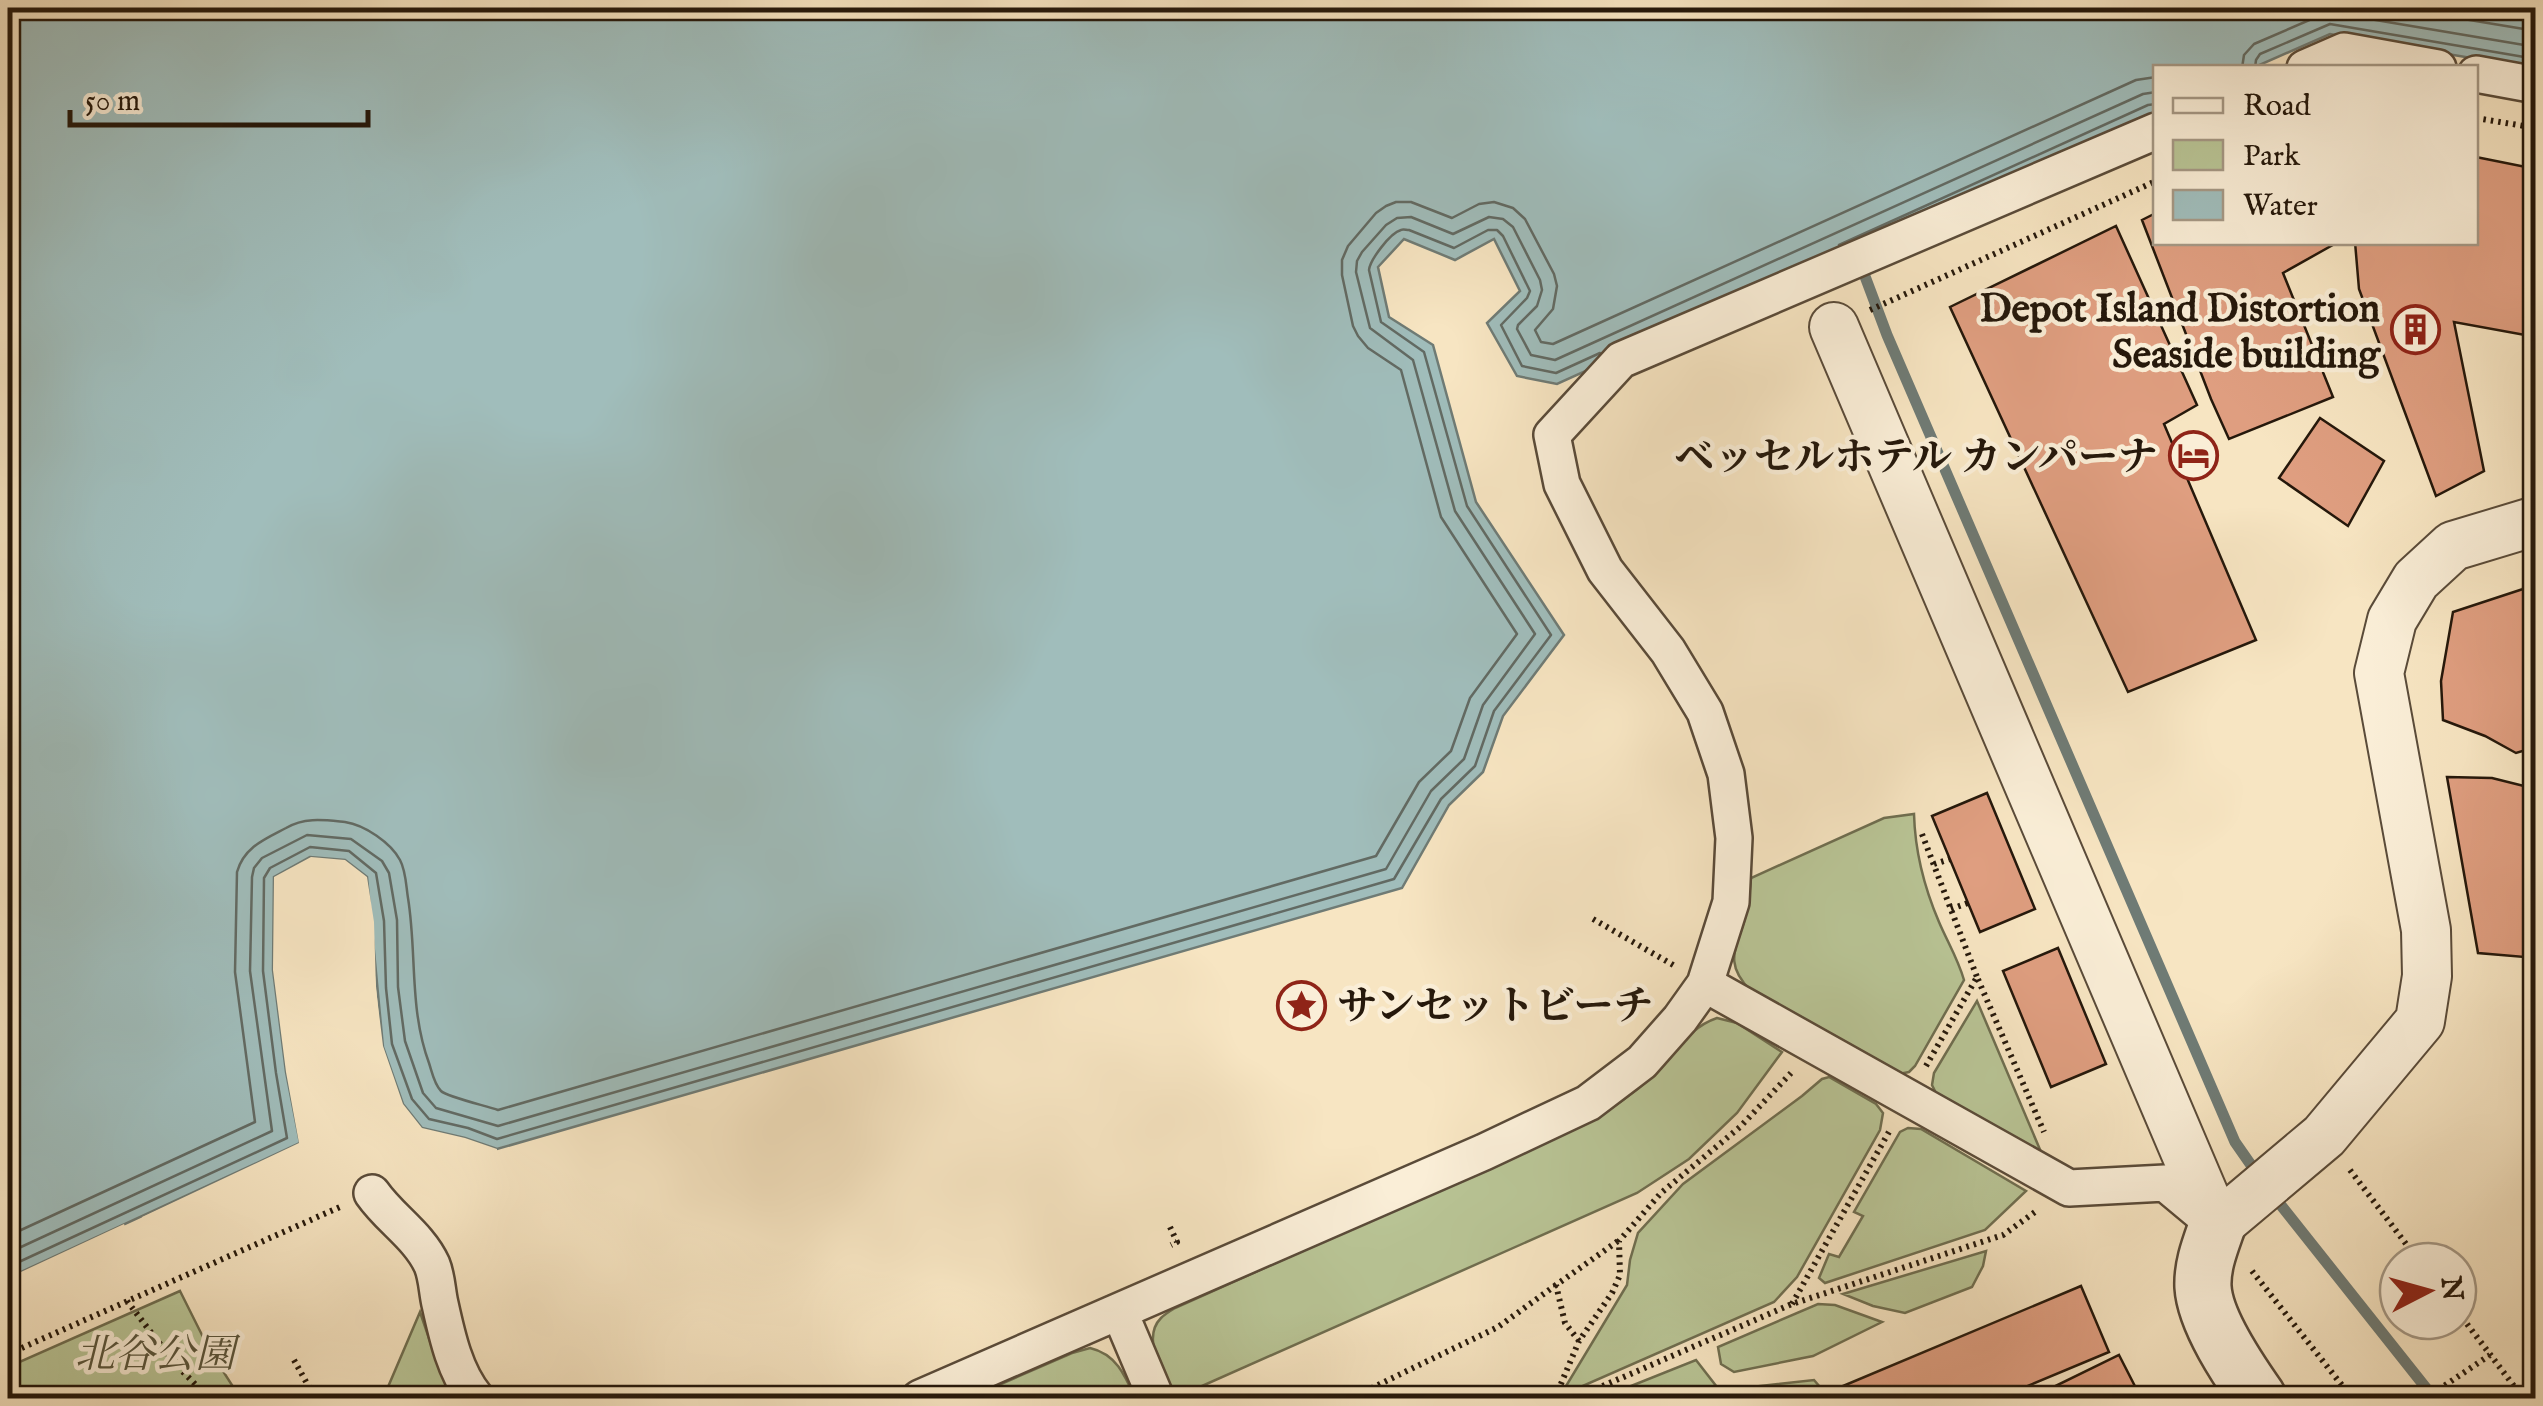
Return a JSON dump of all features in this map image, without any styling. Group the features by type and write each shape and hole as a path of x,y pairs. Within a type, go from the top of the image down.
{"street":[{"path":"2312,65 2344,51 2421,65"},
{"path":"2478,74 2536,85"},
{"path":"920,1398 1484,1152 1588,1103 1642,1062 1705,984 1731,902 1734,838 1726,774 1705,712 1668,651 1605,570 1562,484 1552,435 1620,360 2153,132"},
{"path":"1834,327 2217,1226"},
{"path":"2258,1398 2218,1335 2203,1289 2207,1255 2217,1226 2324,1136 2420,1020 2427,976 2426,930 2379,673 2392,620 2416,580 2453,546 2536,521"},
{"path":"1705,984 2069,1188 2165,1183 2217,1226"},
{"path":"372,1193 418,1242 433,1267 452,1350 476,1398"},
{"path":"1120,1312 1156,1398"}],"path":[{"path":"2478,118 2536,128"},
{"path":"1834,327 2153,182"},
{"path":"1922,834 1977,977"},
{"path":"1934,864 1950,859"},
{"path":"1951,909 1968,903"},
{"path":"1594,919 1705,984"},
{"path":"1351,1398 1498,1327 1618,1240 1660,1193 1740,1126 1816,1047"},
{"path":"2324,1136 2404,1241"},
{"path":"1575,1398 1792,1304 2002,1235 2069,1188"},
{"path":"8,1354 372,1193"},
{"path":"2217,1226 2352,1398"},
{"path":"1554,1398 1579,1340 1620,1275 1618,1240"},
{"path":"1556,1285 1564,1323 1579,1340"},
{"path":"127,1302 176,1365 210,1398"},
{"path":"2478,1339 2523,1398"},
{"path":"2426,1398 2490,1355"},
{"path":"294,1360 315,1398"}],"green space":[{"path":"1914,814 1925,882 1964,980 1915,1066 1899,1074 1751,991 1734,961 1751,878 1884,818"},
{"path":"1977,1001 2044,1159 1938,1097 1932,1085 1934,1073"},
{"path":"1717,1018 1737,1023 1782,1052 1737,1113 1689,1159 1637,1193 1175,1398 1161,1369 1153,1336 1161,1318 1175,1308 1584,1125 1637,1089 1690,1035"},
{"path":"1829,1077 1876,1104 1883,1113 1880,1130 1797,1277 1774,1302 1560,1396 1627,1285 1638,1233 1683,1184"},
{"path":"1921,1129 2026,1191 1985,1230 1825,1283 1819,1278 1829,1254 1839,1257 1863,1216 1854,1212 1900,1132"},
{"path":"1986,1251 1972,1287 1905,1313 1843,1294"},
{"name":"北谷公園","path":"180,1291 210,1351 237,1393 257,1398 8,1398 8,1367"},
{"path":"1818,1304 1835,1305 1882,1322 1813,1356 1734,1372 1721,1364 1718,1347"},
{"path":"420,1312 434,1353 459,1398 387,1398 385,1394"},
{"path":"1090,1348 1113,1360 1135,1398 969,1398 1072,1353"},
{"path":"1696,1360 1717,1387 1734,1389 1814,1380 1820,1387 1793,1398 1601,1398"}],"water":[{"path":"8,8 2535,8 2536,69 2330,34 2260,65 2153,65 2153,114 1557,384 1517,376 1487,323 1520,291 1494,239 1455,260 1404,239 1378,267 1389,317 1433,345 1476,502 1564,635 1503,716 1483,772 1449,805 1402,888 497,1149 422,1128 403,1104 383,1047 367,877 345,860 310,857 274,877 273,970 300,1143 8,1278"}],"pier":[{"path":"311,857 345,860 367,877 383,1046 403,1104 422,1128 497,1149 497,1154 420,1133 399,1107 378,1047 362,880 343,865 312,862 279,880 278,970 304,1146 143,1221 142,1217 299,1143 273,970 274,877"},
{"path":"124,1224 126,1229 8,1283 8,1278"}],"building":[{"name":"Depot Island Distortion Seaside building","path":"2478,157 2536,169 2536,337 2454,322 2484,471 2436,496 2359,289 2355,245 2478,245"},
{"path":"2153,214 2153,245 2333,245 2283,273 2333,397 2229,439 2142,220"},
{"path":"2116,226 2197,405 2164,424 2256,640 2128,692 1950,307"},
{"path":"2320,418 2384,461 2348,526 2279,478"},
{"path":"2536,559 2536,747 2516,753 2443,720 2441,681 2453,612 2523,589 2526,561"},
{"path":"2447,777 2492,778 2536,789 2536,958 2478,953"},
{"path":"1987,793 2035,909 1980,932 1932,816"},
{"path":"2058,948 2106,1064 2051,1087 2003,971"},
{"path":"2081,1286 2109,1352 1999,1398 1848,1398 1843,1386"},
{"path":"2119,1355 2141,1398 2031,1398"}],"waterway":[{"path":"1860,263 1887,335 2235,1142 2258,1175"},
{"path":"2272,1194 2434,1398"}],"place":[{"name":"Depot Island Distortion Seaside building","path":"2415,330"},
{"name":"ベッセルホテル カンパーナ","path":"2193,456"},
{"name":"サンセットビーチ","path":"1302,1005"}]}
